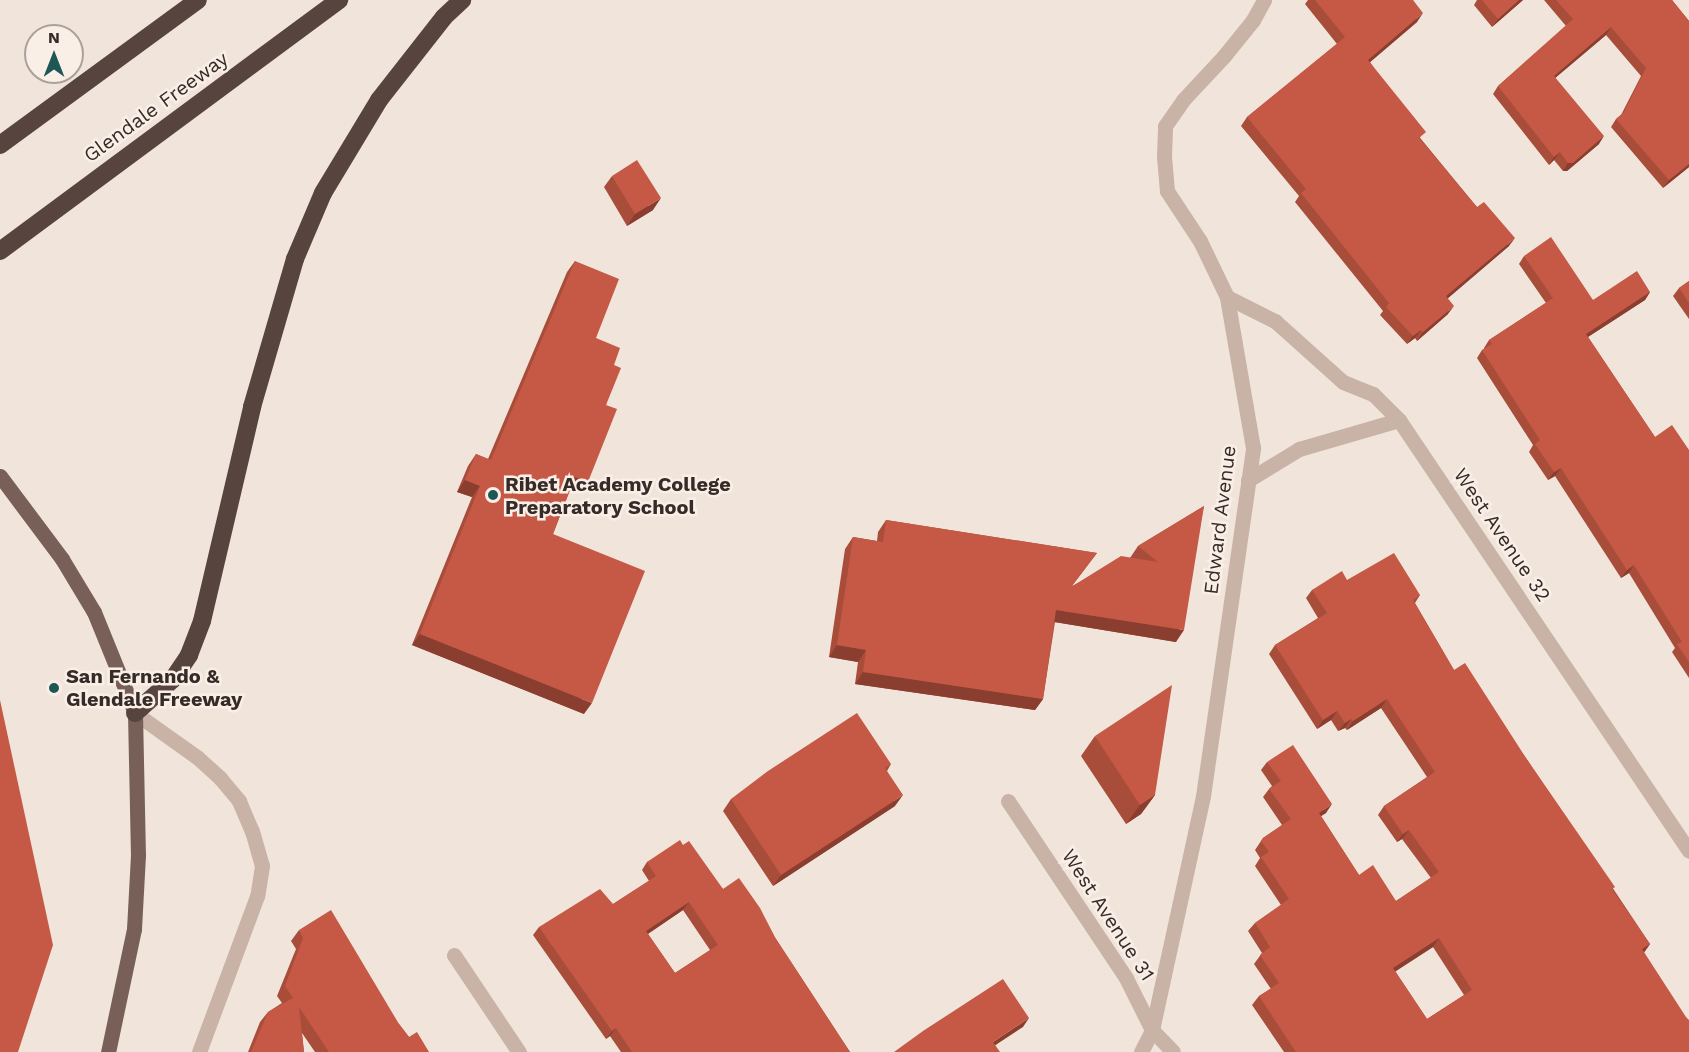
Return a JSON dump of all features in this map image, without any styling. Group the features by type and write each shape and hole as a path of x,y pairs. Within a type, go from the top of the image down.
{"highway":[{"path":"6,140 198,0"},
{"name":"Glendale Freeway","path":"0,251 339,0"},
{"path":"135,713 173,679 189,655 202,621 252,406 295,259 323,193 379,100 444,17 462,0"}],"main road":[{"path":"0,476 62,559 94,612 135,713 138,855 134,929 108,1052"}],"street":[{"name":"Edward Avenue","path":"1142,1052 1152,1030 1203,796 1253,448 1227,297 1200,241 1167,191 1164,157 1165,126 1184,100 1253,20 1264,0"},
{"name":"West Avenue 32","path":"1227,297 1275,321 1343,382 1373,394 1399,420 1689,851"},
{"path":"1248,480 1299,449 1399,420"},
{"path":"135,713 198,758 220,778 239,801 252,831 262,866 257,896 199,1052"},
{"name":"West Avenue 31","path":"1008,801 1126,978 1152,1030 1173,1052"},
{"path":"454,955 519,1052"}],"building":[{"path":"1315,0 1413,0 1423,13 1368,60 1426,132 1419,138 1477,207 1484,202 1515,238 1446,296 1454,306 1423,332 1421,330 1413,336 1386,307 1389,303 1301,193 1306,189 1247,117 1345,37"},
{"path":"1482,0 1519,0 1498,19"},
{"path":"1556,0 1672,0 1689,21 1689,164 1669,180 1616,119 1624,112 1646,68 1611,27 1554,76 1604,136 1573,163 1568,163 1560,152 1554,157 1498,86 1573,19"},
{"path":"637,160 661,198 635,214 612,176"},
{"path":"1551,237 1593,300 1637,271 1650,292 1586,334 1655,437 1672,425 1689,450 1689,662 1677,644 1682,642 1634,565 1627,570 1561,468 1554,472 1535,444 1540,440 1482,350 1492,344 1489,340 1553,298 1524,256"},
{"name":"Ribet Academy College Preparatory School","path":"575,261 619,279 596,338 620,348 614,365 621,368 606,405 617,409 588,482 575,477 553,534 645,571 592,703 420,634 480,486 465,480 476,454 491,460"},
{"path":"1689,281 1689,303 1679,288"},
{"path":"1204,506 1184,630 1056,610 1043,699 863,672 866,650 837,645 853,537 883,542 886,520 1097,553 1071,587 1121,556 1158,562 1138,546"},
{"path":"1394,553 1420,595 1413,600 1454,670 1465,663 1526,758 1615,887 1612,889 1650,944 1642,949 1689,1020 1689,1052 1296,1052 1259,996 1279,983 1260,955 1270,947 1255,923 1289,899 1261,857 1269,852 1261,841 1263,838 1291,819 1269,789 1281,781 1267,762 1293,745 1332,804 1319,813 1359,875 1373,865 1396,901 1439,872 1409,830 1403,834 1384,806 1435,772 1387,699 1353,721 1351,719 1345,723 1337,711 1323,720 1275,645 1327,613 1312,590 1342,571 1347,580","holes":["1439,938 1472,990 1427,1019 1393,968"]},
{"path":"1172,685 1155,795 1140,805 1095,736"},
{"path":"0,700 53,945 18,1052 0,1052"},
{"path":"857,713 891,764 885,768 903,795 781,875 731,799 768,771"},
{"path":"680,840 683,845 689,841 723,889 739,878 850,1052 632,1052 616,1028 612,1031 539,927 600,889 613,904 656,876 647,862","holes":["689,902 718,945 675,973 646,931"]},
{"path":"331,910 399,1024 409,1037 417,1032 429,1052 329,1052 299,1007 304,1052 251,1052 268,1012 293,998 285,986 303,938 299,930"},
{"path":"1003,979 1029,1018 993,1042 1000,1052 894,1052 923,1031"}],"place":[{"name":"Ribet Academy College Preparatory School","path":"493,495"},
{"name":"San Fernando & Glendale Freeway","path":"54,688"}]}
